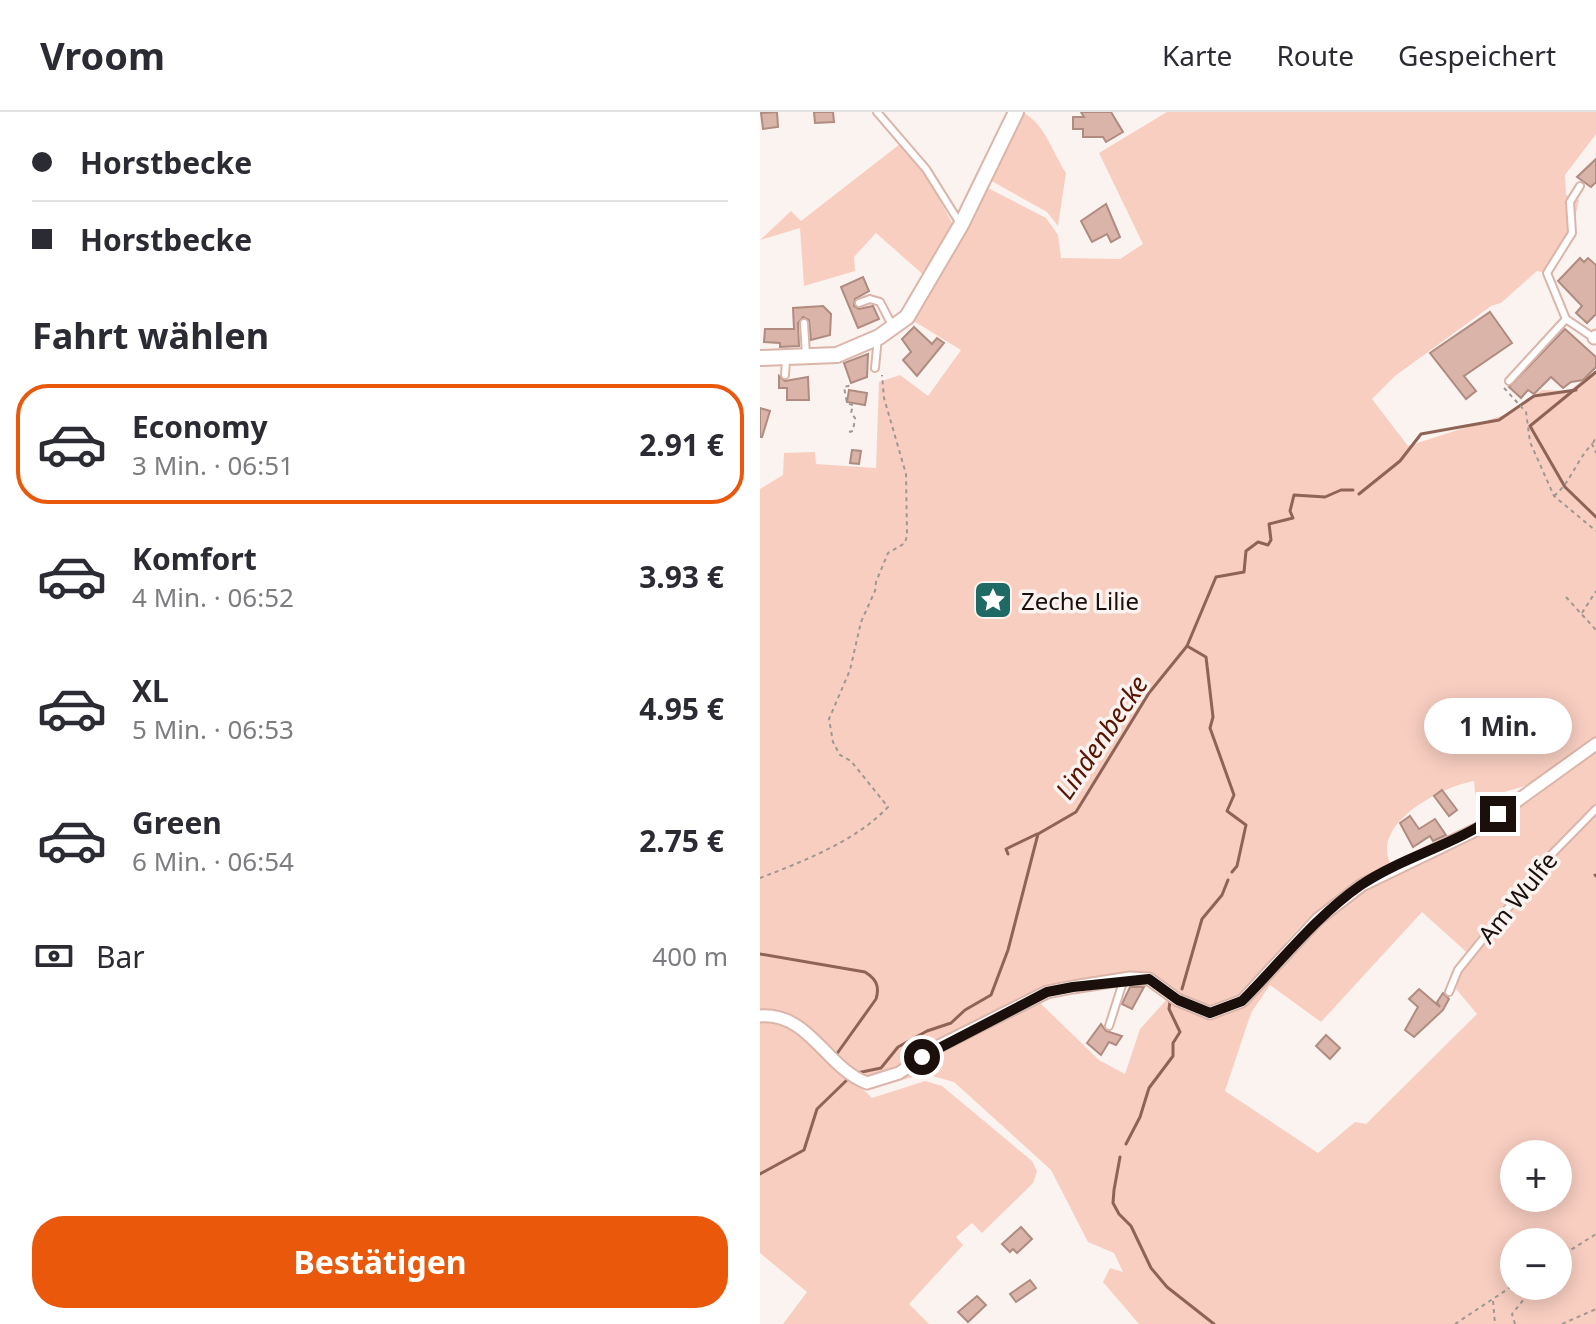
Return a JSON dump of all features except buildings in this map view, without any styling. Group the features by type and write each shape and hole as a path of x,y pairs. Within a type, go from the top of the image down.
{"street":[{"path":"760,358 837,355 879,344 893,327 907,317 961,225 1016,112"},
{"path":"760,1016 779,1017 798,1024 858,1079 875,1082 899,1073 939,1046 1047,992 1124,979 1149,979 1178,1000 1210,1013 1242,1001 1318,919 1362,885 1478,829 1596,744"}],"lane":[{"path":"877,112 926,169 961,225"},
{"path":"1580,186 1570,202 1572,233 1547,273 1566,319 1595,337"},
{"path":"859,303 870,299 880,302 893,327"},
{"path":"1509,381 1566,319"},
{"path":"804,323 811,358"},
{"path":"811,358 814,342"},
{"path":"875,368 879,344"},
{"path":"785,375 786,358"},
{"name":"Am Wulfe","path":"1449,992 1458,970 1532,879 1596,809"},
{"path":"1109,1026 1124,979"}],"path":[{"path":"760,878 803,862 873,823 888,807 851,761 840,755 833,742 829,719 850,670 861,622 888,553 905,543 907,535 906,474 884,398 879,344"},
{"path":"1509,381 1504,388 1526,412 1530,442 1554,496 1596,531"},
{"path":"849,432 853,431 855,418 851,413 853,405 847,403 844,387 852,385"},
{"path":"1554,496 1565,487 1577,460 1596,437"},
{"path":"1592,444 1596,453"},
{"path":"1582,614 1596,591"},
{"path":"1566,597 1596,630"},
{"path":"1572,1249 1596,1234"},
{"path":"1455,1324 1500,1294"},
{"path":"1493,1299 1495,1324"},
{"path":"1515,1324 1512,1314 1523,1300"},
{"path":"1562,1324 1596,1309"}],"shaded area":[{"path":"1022,112 1037,123 1066,173 1058,226 1047,212 988,179"},
{"path":"1167,112 1596,112 1596,134 1565,175 1566,195 1579,200 1573,226 1547,273 1537,271 1501,303 1491,306 1395,376 1372,399 1408,446 1504,415 1542,390 1569,391 1596,370 1596,740 1529,785 1497,794 1510,809 1596,749 1596,1324 1139,1324 1103,1282 1110,1268 1123,1272 1114,1253 1088,1242 1051,1170 954,1082 925,1074 874,1087 876,1080 847,1070 808,1030 804,1032 872,1098 925,1081 942,1086 1032,1161 1037,1171 1033,1183 982,1233 972,1223 956,1237 963,1245 909,1304 929,1324 783,1324 807,1292 760,1253 760,1019 796,1025 798,1022 779,1014 760,1014 760,489 783,475 784,453 815,452 816,464 876,468 879,382 900,375 928,396 961,350 912,320 984,186 1046,218 1058,235 1061,258 1120,259 1143,244 1099,153","holes":["1474,781 1475,793 1492,823 1391,870 1362,887 1321,921 1244,1003 1210,1015 1169,997 1140,1029 1125,1074 1099,1060 1036,999 1035,993 1058,986 1110,977 1140,976 1157,981 1195,1007 1213,1009 1227,1005 1251,987 1310,918 1354,884 1390,863 1387,848 1391,834 1413,809 1445,791","1422,912 1472,957 1460,973 1456,989 1477,1014 1366,1124 1355,1122 1318,1153 1225,1091 1251,1013 1270,985 1321,1022"]},
{"path":"900,144 922,167 952,223 927,278 876,233 854,257 855,271 804,286 800,228 760,240 791,211 801,221"}],"waterway":[{"path":"1596,372 1530,426 1565,487 1596,517"},
{"name":"Lindenbecke","path":"1359,494 1400,461 1421,434 1499,420 1534,396 1576,390"},
{"name":"Lindenbecke","path":"857,1073 881,1068 898,1047 927,1031 951,1023 965,1010 991,995 1008,950 1038,834 1076,812 1149,693 1187,646 1216,577 1244,572 1246,551 1258,542 1268,545 1271,540 1269,524 1293,518 1290,511 1294,495 1325,497 1341,490 1353,490"},
{"path":"1187,646 1206,657 1213,717 1210,728 1234,795 1227,811 1246,825 1237,866 1232,872"},
{"path":"1008,854 1006,849 1037,834"},
{"path":"1182,989 1202,919 1222,895 1228,880"},
{"path":"760,954 865,972 874,980 878,990 876,999 836,1055 838,1058"},
{"path":"1126,1144 1140,1117 1149,1088 1173,1056 1173,1043 1180,1032 1169,1009 1170,1001"},
{"name":"Lindenbecke","path":"760,1174 804,1150 817,1109 850,1077"},
{"path":"1120,1157 1113,1203 1119,1214 1131,1226 1151,1268 1167,1287 1214,1324"}],"place":[{"name":"Zeche Lilie","path":"993,600"}],"route":[{"path":"922,1057 961,1034 1047,992 1073,987 1130,978 1149,979 1194,1009 1210,1013 1231,1006 1242,1001 1318,919 1362,885 1478,829 1498,814"}]}
